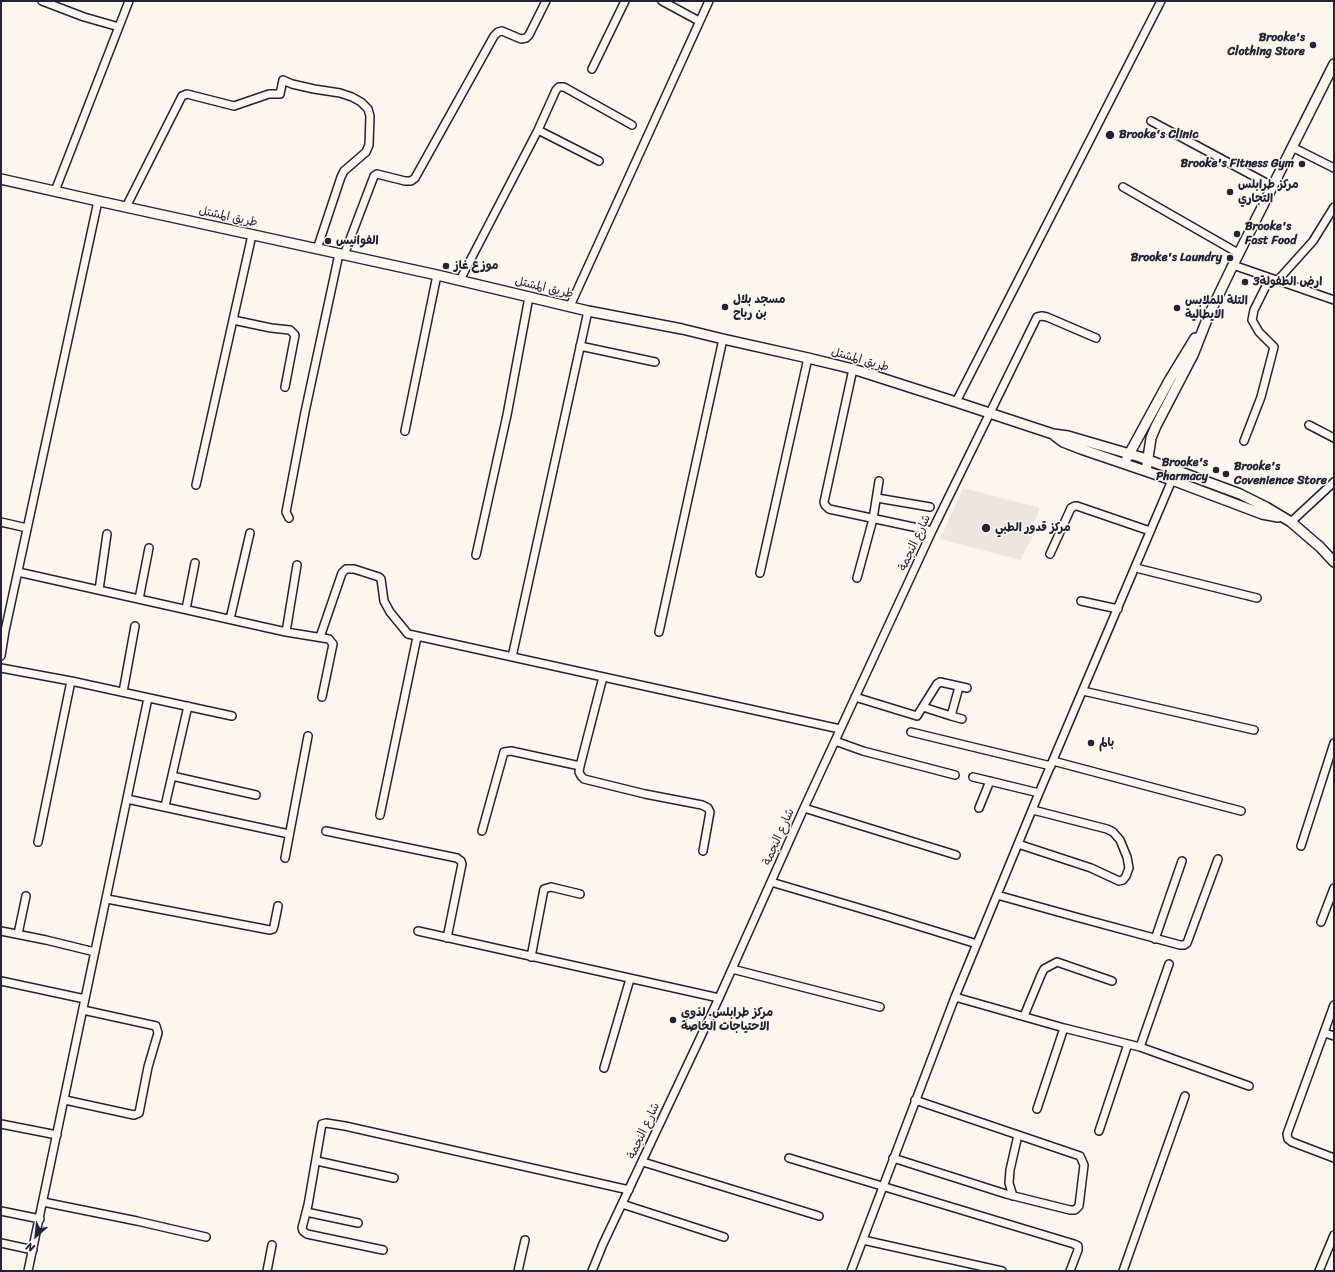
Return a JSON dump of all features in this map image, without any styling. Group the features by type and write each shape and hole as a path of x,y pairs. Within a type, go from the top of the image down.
{"main road":[{"path":"1124,464 1170,379 1208,316 1334,64"},
{"name":"طريق المشتل","path":"1,179 126,208 460,280 588,311 682,329 853,369 1053,434 1068,436 1129,454 1240,494 1291,522 1334,562"},
{"path":"1146,471 1151,438 1193,355 1208,316"},
{"name":"طريق المشتل","path":"1053,434 1064,442 1124,464 1172,480 1262,514 1282,517"}],"street":[{"path":"42,1 84,17 118,27"},
{"path":"55,191 129,1"},
{"path":"289,518 286,512 305,412 341,254 374,176 381,174 406,181 411,181 415,178 494,36 498,32 502,31 526,38 529,35 546,1"},
{"path":"592,69 625,1"},
{"path":"662,1 699,21"},
{"path":"570,306 709,1"},
{"path":"956,402 1080,163 1161,1"},
{"path":"126,208 182,96 187,94 234,106 269,94 280,94 284,80 292,84 340,93 352,97 368,108 370,116 369,145 366,152 344,171 341,177 317,249"},
{"path":"460,280 538,130 556,90 559,87 564,87 632,125"},
{"path":"1151,121 1272,186"},
{"path":"538,130 599,161"},
{"path":"1292,147 1334,168"},
{"path":"1123,187 1238,254"},
{"path":"1,656 3,630 28,528 98,201"},
{"path":"1244,441 1261,397 1274,347 1259,332 1252,320 1254,310 1266,286 1278,280 1313,241 1334,207"},
{"path":"196,485 252,235"},
{"path":"1233,265 1334,300"},
{"path":"405,431 437,275"},
{"path":"476,555 507,415 529,297"},
{"path":"512,657 588,311"},
{"name":"شارع النجمة","path":"594,1270 628,1190 719,998 840,729 932,531 1037,317 1047,317 1096,338"},
{"path":"233,320 271,328 290,330 295,335 285,387"},
{"path":"659,632 722,339"},
{"path":"580,346 655,362"},
{"path":"760,573 808,358"},
{"path":"853,369 824,502 825,505 829,509 932,531"},
{"path":"1309,425 1334,438"},
{"path":"851,1271 915,1100 976,944 1172,480"},
{"path":"857,578 873,519 879,481"},
{"path":"1291,522 1334,482"},
{"path":"877,498 930,506"},
{"path":"1050,554 1071,508 1075,506 1150,531"},
{"path":"1,522 28,528"},
{"path":"230,619 250,533"},
{"path":"99,590 107,534"},
{"path":"139,599 149,548"},
{"path":"186,609 195,563"},
{"path":"286,632 297,565"},
{"path":"320,637 342,573 349,568 380,577 384,601 390,612 408,634 417,637 840,729"},
{"path":"1136,568 1257,598"},
{"path":"18,572 286,632 329,639 333,644 322,697"},
{"path":"1081,601 1118,609"},
{"path":"123,692 135,626"},
{"path":"380,815 417,637"},
{"path":"1,668 72,681 232,716"},
{"path":"603,677 580,766 579,772 581,776 584,779 645,794 702,805 708,808 710,812 703,851"},
{"path":"38,842 72,681"},
{"path":"856,697 917,716 937,684 940,682 967,688"},
{"path":"951,716 959,687"},
{"path":"1083,691 1254,730"},
{"path":"28,1271 148,698"},
{"path":"165,806 188,706"},
{"path":"923,706 962,719"},
{"path":"911,732 1052,764 1241,811"},
{"path":"285,858 308,736"},
{"path":"835,741 863,751 955,775"},
{"path":"1301,846 1334,743"},
{"path":"482,831 504,752 511,751 580,766"},
{"path":"172,776 256,795"},
{"path":"973,777 1039,793"},
{"path":"979,808 990,781"},
{"path":"127,798 289,834"},
{"path":"804,808 956,855"},
{"path":"1018,844 1091,868 1119,881 1123,880 1126,876 1129,868 1126,852 1120,840 1113,832 1107,829 1033,810"},
{"path":"326,831 458,858 462,864 447,938"},
{"path":"997,895 1180,946 1187,942 1218,858"},
{"path":"1156,939 1182,861"},
{"path":"771,882 976,944"},
{"path":"531,957 544,889 551,887 580,894"},
{"path":"1321,922 1334,888"},
{"path":"18,934 26,896"},
{"path":"107,899 270,930 273,929 278,906"},
{"path":"1,931 95,952"},
{"path":"418,931 719,998"},
{"path":"1024,1016 1044,969 1057,962 1112,981"},
{"path":"1140,1047 1169,964"},
{"path":"732,969 880,1007"},
{"path":"604,1068 630,978"},
{"path":"1,981 86,998"},
{"path":"955,997 1064,1028 1140,1047 1248,1086"},
{"path":"1334,1005 1287,1134 1288,1139 1292,1142 1334,1158"},
{"path":"65,1100 134,1115 139,1113 148,1067 158,1033 156,1026 83,1010"},
{"path":"1037,1110 1064,1028"},
{"path":"1325,1033 1334,1036"},
{"path":"1099,1131 1128,1044"},
{"path":"1123,1271 1185,1096"},
{"path":"893,1158 1013,1196 1075,1210 1079,1206 1084,1165 1080,1156 915,1100"},
{"path":"383,1250 307,1234 303,1231 302,1228 317,1161 322,1124 326,1123 628,1190"},
{"path":"1,1124 57,1135"},
{"path":"1013,1196 1010,1183 1010,1170 1018,1135"},
{"path":"789,1158 1074,1244 1078,1246 1078,1250 1070,1271"},
{"path":"317,1161 394,1178"},
{"path":"642,1162 819,1216"},
{"path":"43,1202 138,1221 206,1237"},
{"path":"622,1204 724,1237"},
{"path":"1,1211 40,1219"},
{"path":"306,1212 358,1223"},
{"path":"1320,1271 1334,1235"},
{"path":"518,1271 525,1240"},
{"path":"863,1240 1002,1271"},
{"path":"1,1243 33,1250"},
{"path":"267,1271 272,1245"}],"shaded area":[{"path":"963,488 1040,508 1033,525 1036,531 1020,560 940,539"}],"place":[{"name":"Brooke's Clothing Store","path":"1313,45"},
{"name":"Brooke's Clinic","path":"1110,135"},
{"name":"Brooke's Fitness Gym","path":"1302,164"},
{"name":"مركز طرابلس التجاري","path":"1230,192"},
{"name":"Brooke's Fast Food","path":"1237,234"},
{"name":"الفوانيس","path":"328,241"},
{"name":"Brooke's Laundry","path":"1230,258"},
{"name":"موزع غاز","path":"446,266"},
{"name":"ارض الطفولة3","path":"1245,282"},
{"name":"مسجد بلال بن رباح","path":"725,307"},
{"name":"التلة للملابس الايطالية","path":"1177,308"},
{"name":"Brooke's Pharmacy","path":"1216,470"},
{"name":"Brooke's Covenience Store","path":"1226,474"},
{"name":"مركز قدور الطبي","path":"986,528"},
{"name":"بالم","path":"1091,743"},
{"name":"مركز طرابلس. لذوي الاحتياجات الخاصة","path":"673,1020"}]}
